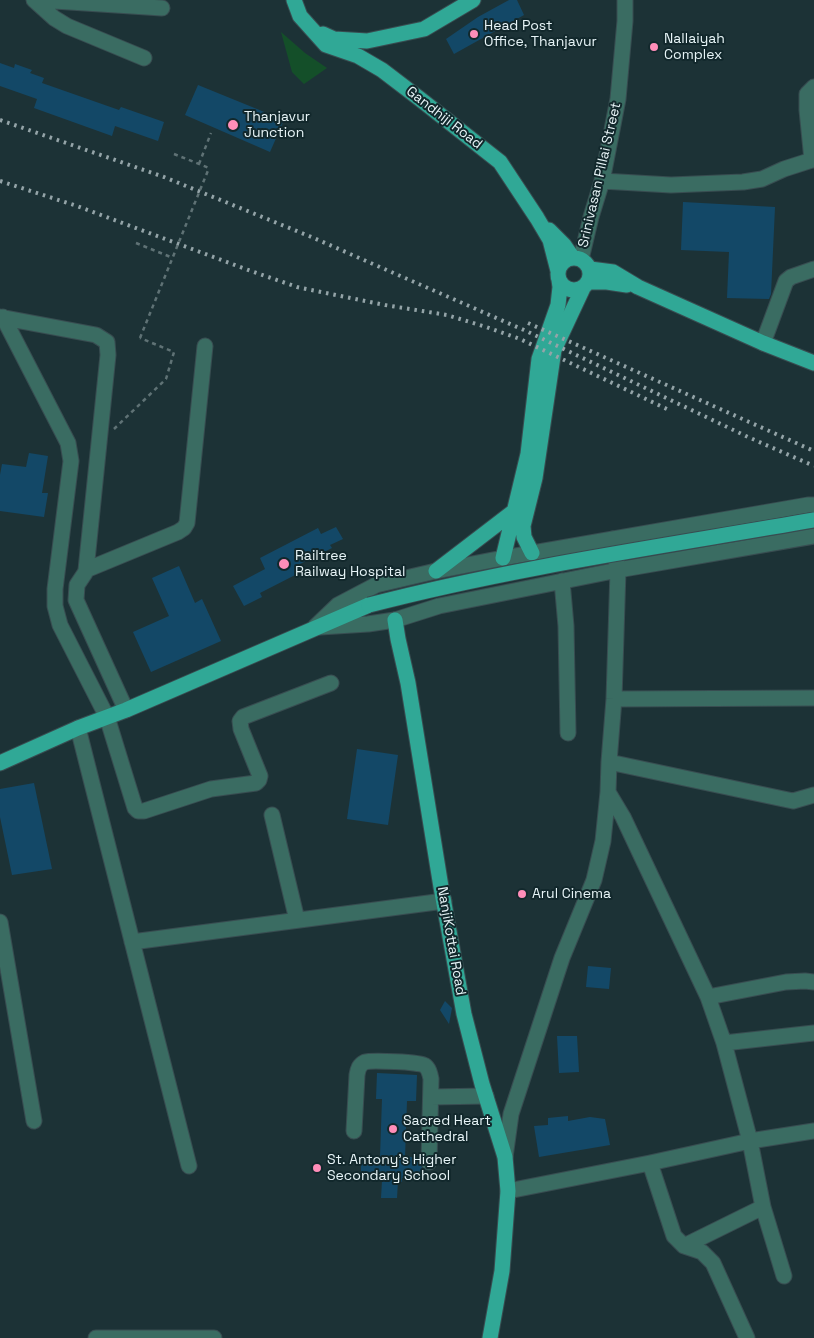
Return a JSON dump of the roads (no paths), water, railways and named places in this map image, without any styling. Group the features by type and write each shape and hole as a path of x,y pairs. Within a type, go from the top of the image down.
{"main road":[{"name":"Gandhiji Road","path":"294,0 300,16 312,29 330,42 382,70 500,162 550,240 559,276 558,305 539,359 528,454 503,558"},
{"path":"330,42 367,41 424,29 473,0"},
{"path":"537,218 564,245 583,271"},
{"path":"583,271 576,291 569,290 563,286 559,276 561,265 566,260 583,271 613,272 638,287 814,363"},
{"path":"532,553 524,537 523,526 535,478 554,350 583,271"},
{"path":"436,571 513,512"},
{"path":"0,763 369,605 419,592 580,559 814,520"},
{"name":"NanjiKottai Road","path":"395,620 408,683 464,1014 505,1157 508,1191 502,1271 490,1338"}],"street":[{"path":"34,0 54,18 67,26 144,58"},
{"path":"39,0 162,8"},
{"name":"Srinivasan Pillai Street","path":"583,271 591,216 602,181 618,99 625,21 624,0"},
{"path":"602,181 671,185 743,182 762,179 784,169 813,160 807,110 808,94 814,87"},
{"path":"764,343 786,281 791,276 814,269"},
{"path":"2,317 96,335 107,342 108,355 100,442 86,570 77,585 76,600 126,710"},
{"path":"2,317 68,442 71,461 55,589 55,606 60,625 107,717 135,808 144,811 203,791 256,783 260,776 241,729 240,721 243,717 331,683"},
{"path":"86,570 178,532 187,523 206,346"},
{"path":"315,628 338,605 376,585 503,558 814,505"},
{"path":"315,628 395,620 439,606 618,570 814,536"},
{"path":"505,1157 511,1114 562,958 594,880 602,841 608,792 608,762 614,700 618,570 612,539"},
{"path":"562,582 566,626 568,733"},
{"path":"614,700 814,698"},
{"path":"78,728 189,1166"},
{"path":"608,762 793,801 814,795"},
{"path":"608,792 623,818 708,997 724,1043 750,1140 763,1207 784,1276"},
{"path":"272,815 297,920"},
{"path":"132,942 444,901"},
{"path":"0,922 34,1121"},
{"path":"708,997 786,982 814,982"},
{"path":"724,1043 814,1033"},
{"path":"354,1131 358,1069 364,1063 374,1061 424,1064 428,1068 431,1079 429,1162"},
{"path":"431,1097 486,1096"},
{"path":"508,1191 650,1163 750,1140 814,1131"},
{"path":"650,1163 674,1236 684,1246 702,1252 713,1263 747,1338"},
{"path":"684,1246 763,1207"},
{"path":"96,1338 214,1338"}],"railway":[{"path":"0,120 164,177 309,236 524,330 748,437 814,466"},
{"path":"0,181 77,206 297,287 385,305 447,315 486,327 520,339 669,410"},
{"path":"528,323 814,451"}],"place":[{"name":"Head Post Office, Thanjavur","path":"474,34"},
{"name":"Nallaiyah Complex","path":"654,47"},
{"name":"Thanjavur Junction","path":"233,125"},
{"name":"Railtree Railway Hospital","path":"284,564"},
{"name":"Arul Cinema","path":"522,894"},
{"name":"Sacred Heart Cathedral","path":"393,1129"},
{"name":"St. Antony's Higher Secondary School","path":"317,1168"}]}
